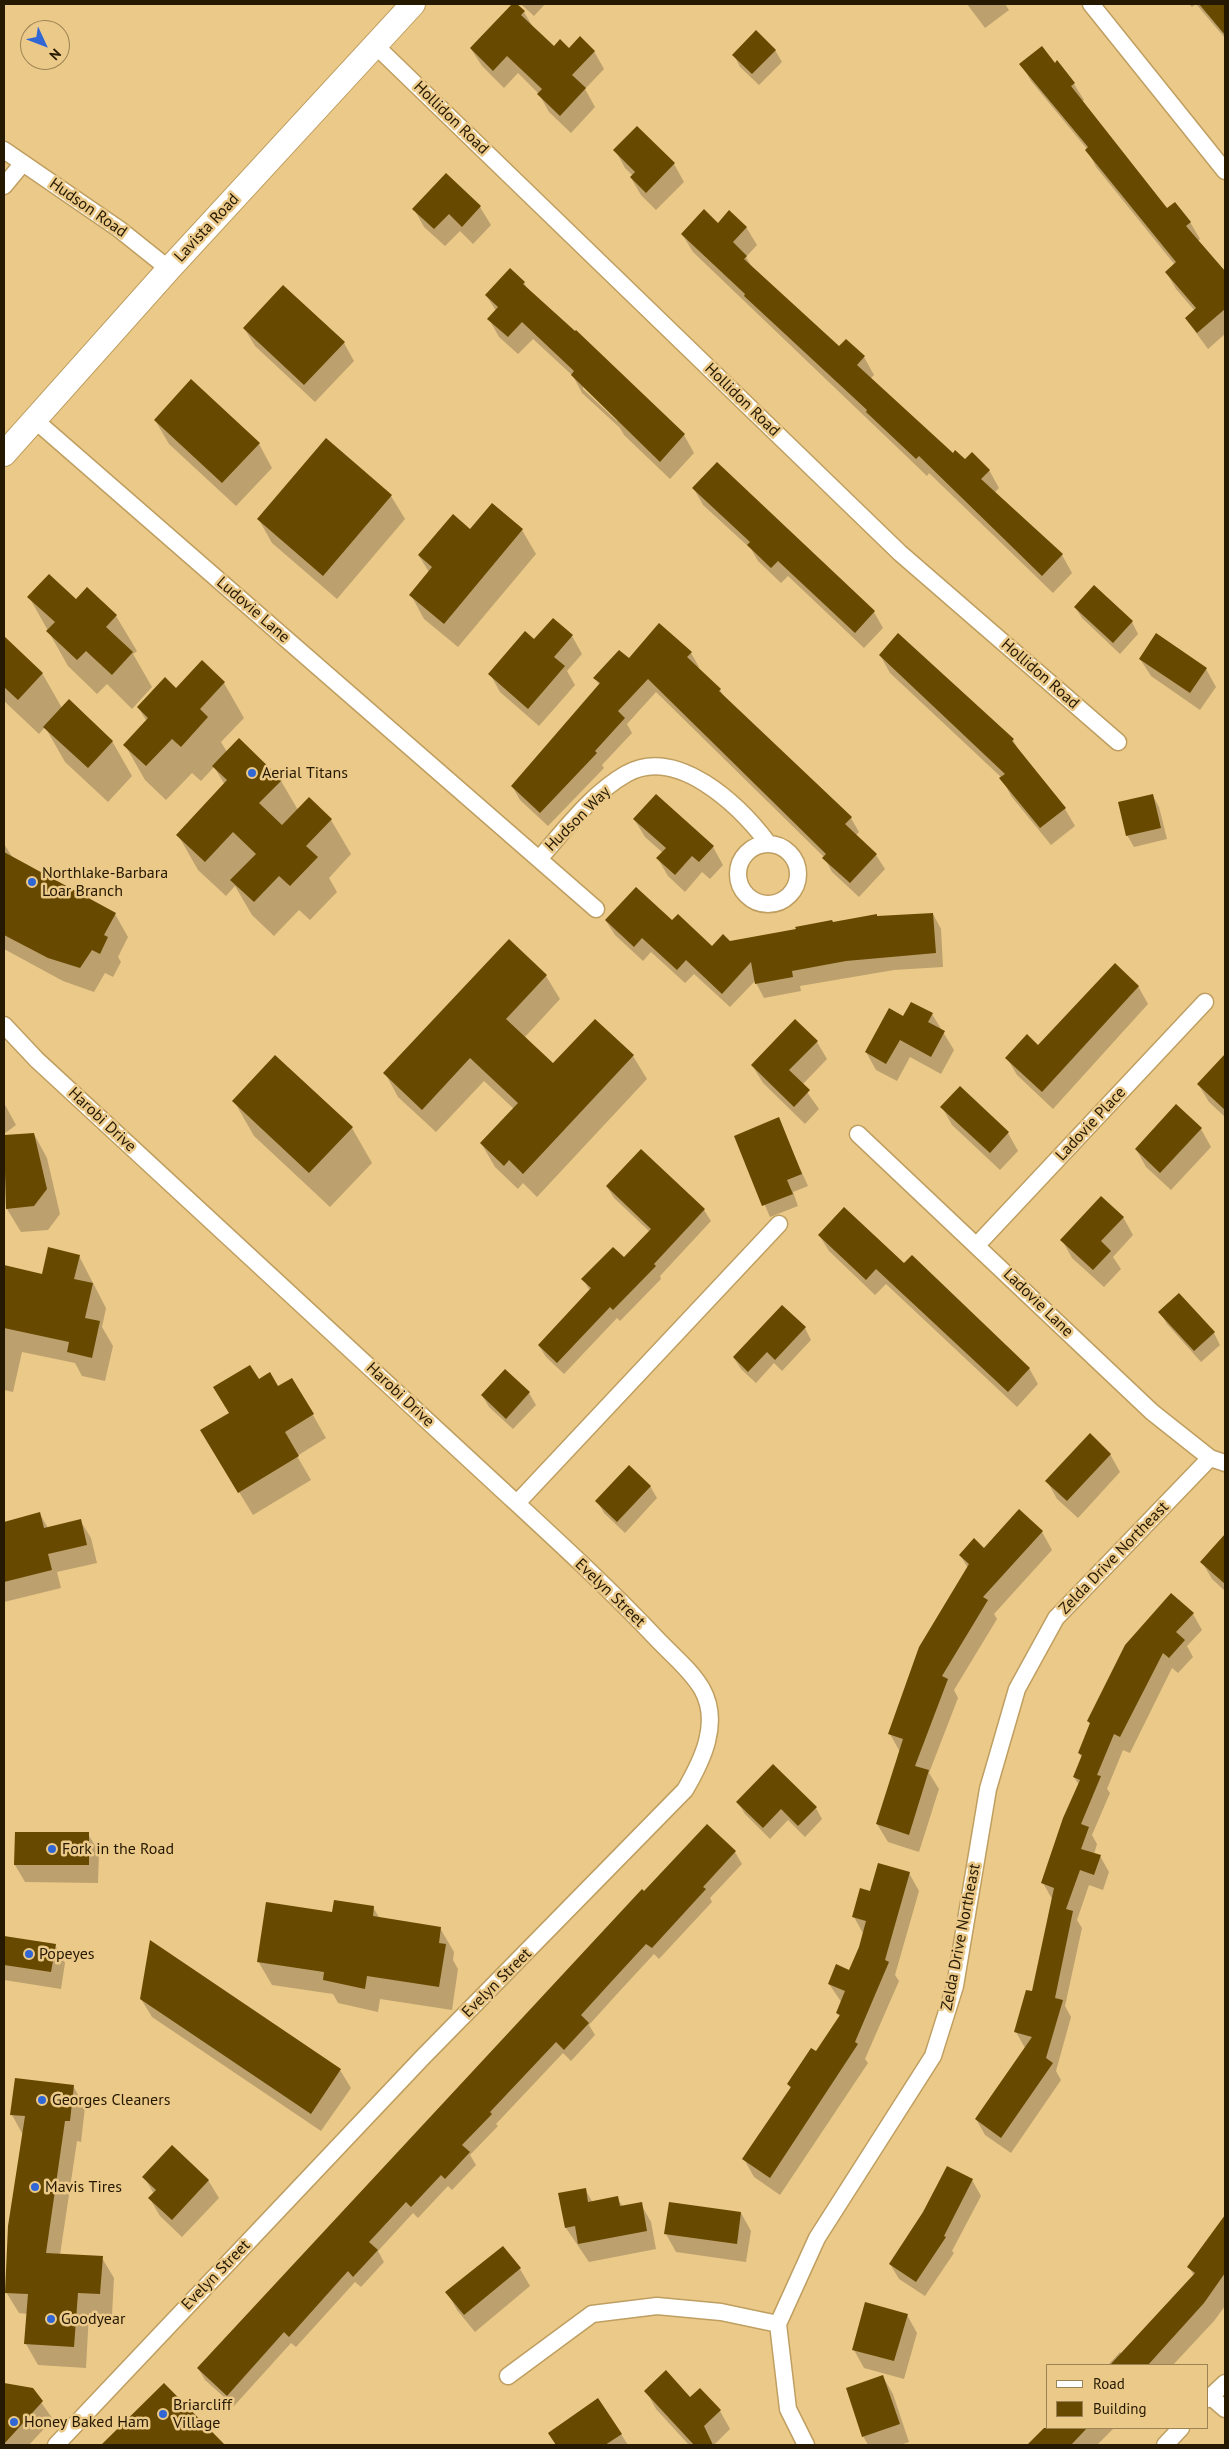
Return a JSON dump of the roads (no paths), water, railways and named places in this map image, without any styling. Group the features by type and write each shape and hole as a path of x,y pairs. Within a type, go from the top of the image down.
{"main road":[{"name":"Lavista Road","path":"4,454 36,421 170,269 413,4"}],"street":[{"path":"1091,4 1225,171"},
{"name":"Hollidon Road","path":"376,46 900,553 1118,742"},
{"name":"Hudson Road","path":"4,150 120,229 170,269"},
{"path":"4,186 23,163"},
{"name":"Ludovie Lane","path":"36,421 470,799"},
{"name":"Hudson Way","path":"539,859 594,798 627,774 661,765 681,771 708,785 751,821 768,843"},
{"name":"Hudson Way","path":"470,799 596,909"},
{"name":"Ladovie Place","path":"977,1245 1205,1002"},
{"name":"Harobi Drive","path":"4,1026 43,1066 517,1503"},
{"name":"Ladovie Lane","path":"858,1134 1152,1412 1218,1460"},
{"path":"517,1503 778,1224"},
{"name":"Zelda Drive Northeast","path":"778,2324 817,2238 933,2056 954,1986 988,1789 1016,1689 1056,1618 1218,1460"},
{"name":"Evelyn Street","path":"56,2445 423,2057 684,1790 700,1764 709,1734 709,1706 702,1690 639,1620 517,1503"},
{"path":"508,2376 592,2314 657,2306 721,2312 778,2324 788,2409 806,2445"},
{"path":"1225,2383 1209,2398 1225,2409"},
{"path":"1165,2445 1180,2429"}],"place":[{"name":"Aerial Titans","path":"252,773"},
{"name":"Northlake-Barbara Loar Branch","path":"32,882"},
{"name":"Fork in the Road","path":"52,1849"},
{"name":"Popeyes","path":"29,1954"},
{"name":"Georges Cleaners","path":"42,2100"},
{"name":"Mavis Tires","path":"35,2187"},
{"name":"Goodyear","path":"51,2319"},
{"name":"Briarcliff Village","path":"163,2414"},
{"name":"Honey Baked Ham","path":"14,2422"}]}
